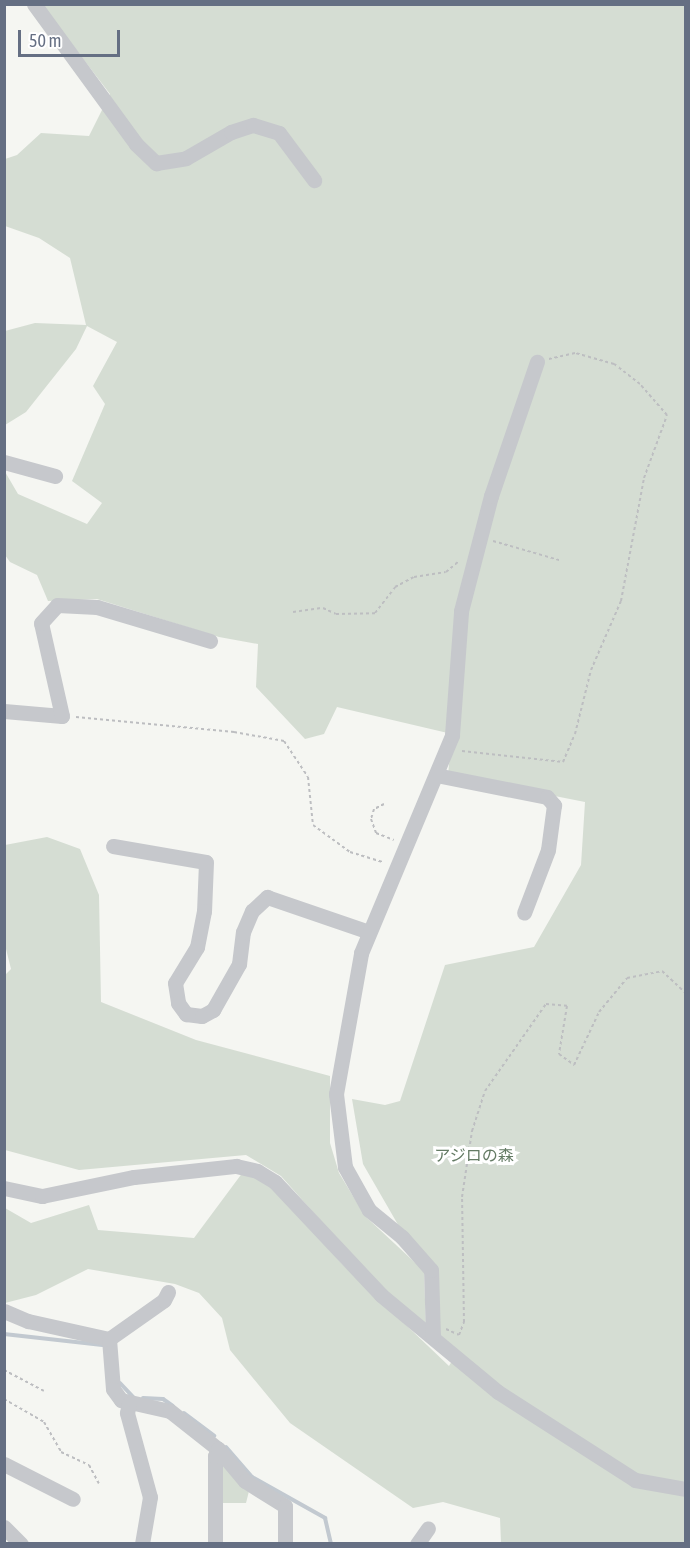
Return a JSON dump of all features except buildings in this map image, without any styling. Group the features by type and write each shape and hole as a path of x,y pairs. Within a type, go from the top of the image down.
{"street":[{"path":"34,4 136,144 156,163 186,158 231,132 253,125 279,133 314,180"},
{"path":"433,1337 431,1270 402,1237 369,1210 345,1167 336,1122 336,1094 361,953 404,845 452,735 461,611 478,537 537,362"},
{"path":"4,462 55,476"},
{"path":"4,711 62,716 41,623 57,605 97,607 210,641"},
{"path":"436,776 547,796 554,805 548,850 524,913"},
{"path":"113,846 206,862 204,911 197,947 175,983 177,1003 186,1014 202,1017 213,1010 239,964 243,932 252,911 267,897 369,932"},
{"path":"4,1188 42,1196 134,1178 236,1166 257,1171 275,1182 350,1266 498,1392 584,1450 635,1480 686,1490"},
{"path":"109,1339 164,1300 168,1292"},
{"path":"4,1311 109,1339"},
{"path":"109,1339 113,1389 129,1404 154,1405 170,1411 218,1449 245,1481 285,1506 285,1544"},
{"path":"129,1404 128,1413 150,1497 142,1544"},
{"path":"215,1544 214,1456 218,1449"},
{"path":"4,1464 73,1499"},
{"path":"4,1527 21,1544"},
{"path":"417,1544 428,1528"}],"path":[{"path":"447,750 563,762 575,734 591,670 621,602 644,478 667,415 640,384 614,364 575,353 537,362"},
{"path":"478,537 560,560"},
{"path":"293,612 323,608 336,614 375,613 395,587 414,577 446,572 461,559 474,558"},
{"path":"62,716 234,732 284,741 308,777 312,825 350,852 396,865"},
{"path":"384,804 374,808 371,819 376,833 404,845"},
{"path":"446,1329 459,1335 465,1322 462,1197 472,1131 485,1091 546,1004 567,1006 559,1054 574,1065 599,1012 627,978 662,971 686,993"},
{"path":"4,1370 44,1391"},
{"path":"4,1399 44,1422 61,1452 89,1466 99,1484"}],"green space":[{"name":"アジロの森","path":"42,5 685,5 685,1543 501,1543 500,1518 443,1502 413,1508 290,1423 230,1350 222,1318 199,1293 175,1284 88,1269 36,1295 5,1303 5,1208 31,1223 89,1205 98,1230 194,1238 243,1172 272,1185 342,1264 449,1366 458,1351 438,1336 438,1294 363,1164 352,1099 385,1105 400,1101 445,965 534,947 581,865 585,802 448,775 452,734 337,707 324,734 305,739 256,687 258,644 219,637 97,599 48,601 37,575 10,562 5,555 4,470 18,494 87,524 102,503 72,481 105,404 93,386 117,342 87,326 76,349 26,412 5,425 5,331 35,323 86,325 70,258 39,238 5,226 5,159 17,155 41,133 89,136 110,94"},
{"path":"47,837 80,849 99,895 101,1002 196,1040 330,1076 330,1143 339,1173 365,1216 424,1271 426,1329 378,1285 281,1176 246,1155 79,1170 5,1150 4,976 11,969 4,941 5,845"},
{"path":"220,1457 249,1491 246,1503 218,1503"}],"waterway":[{"path":"4,1334 102,1345"},
{"path":"120,1383 133,1397"},
{"path":"143,1398 163,1399 173,1406"},
{"path":"184,1413 214,1436"},
{"path":"226,1447 252,1477 325,1518 331,1544"}]}
